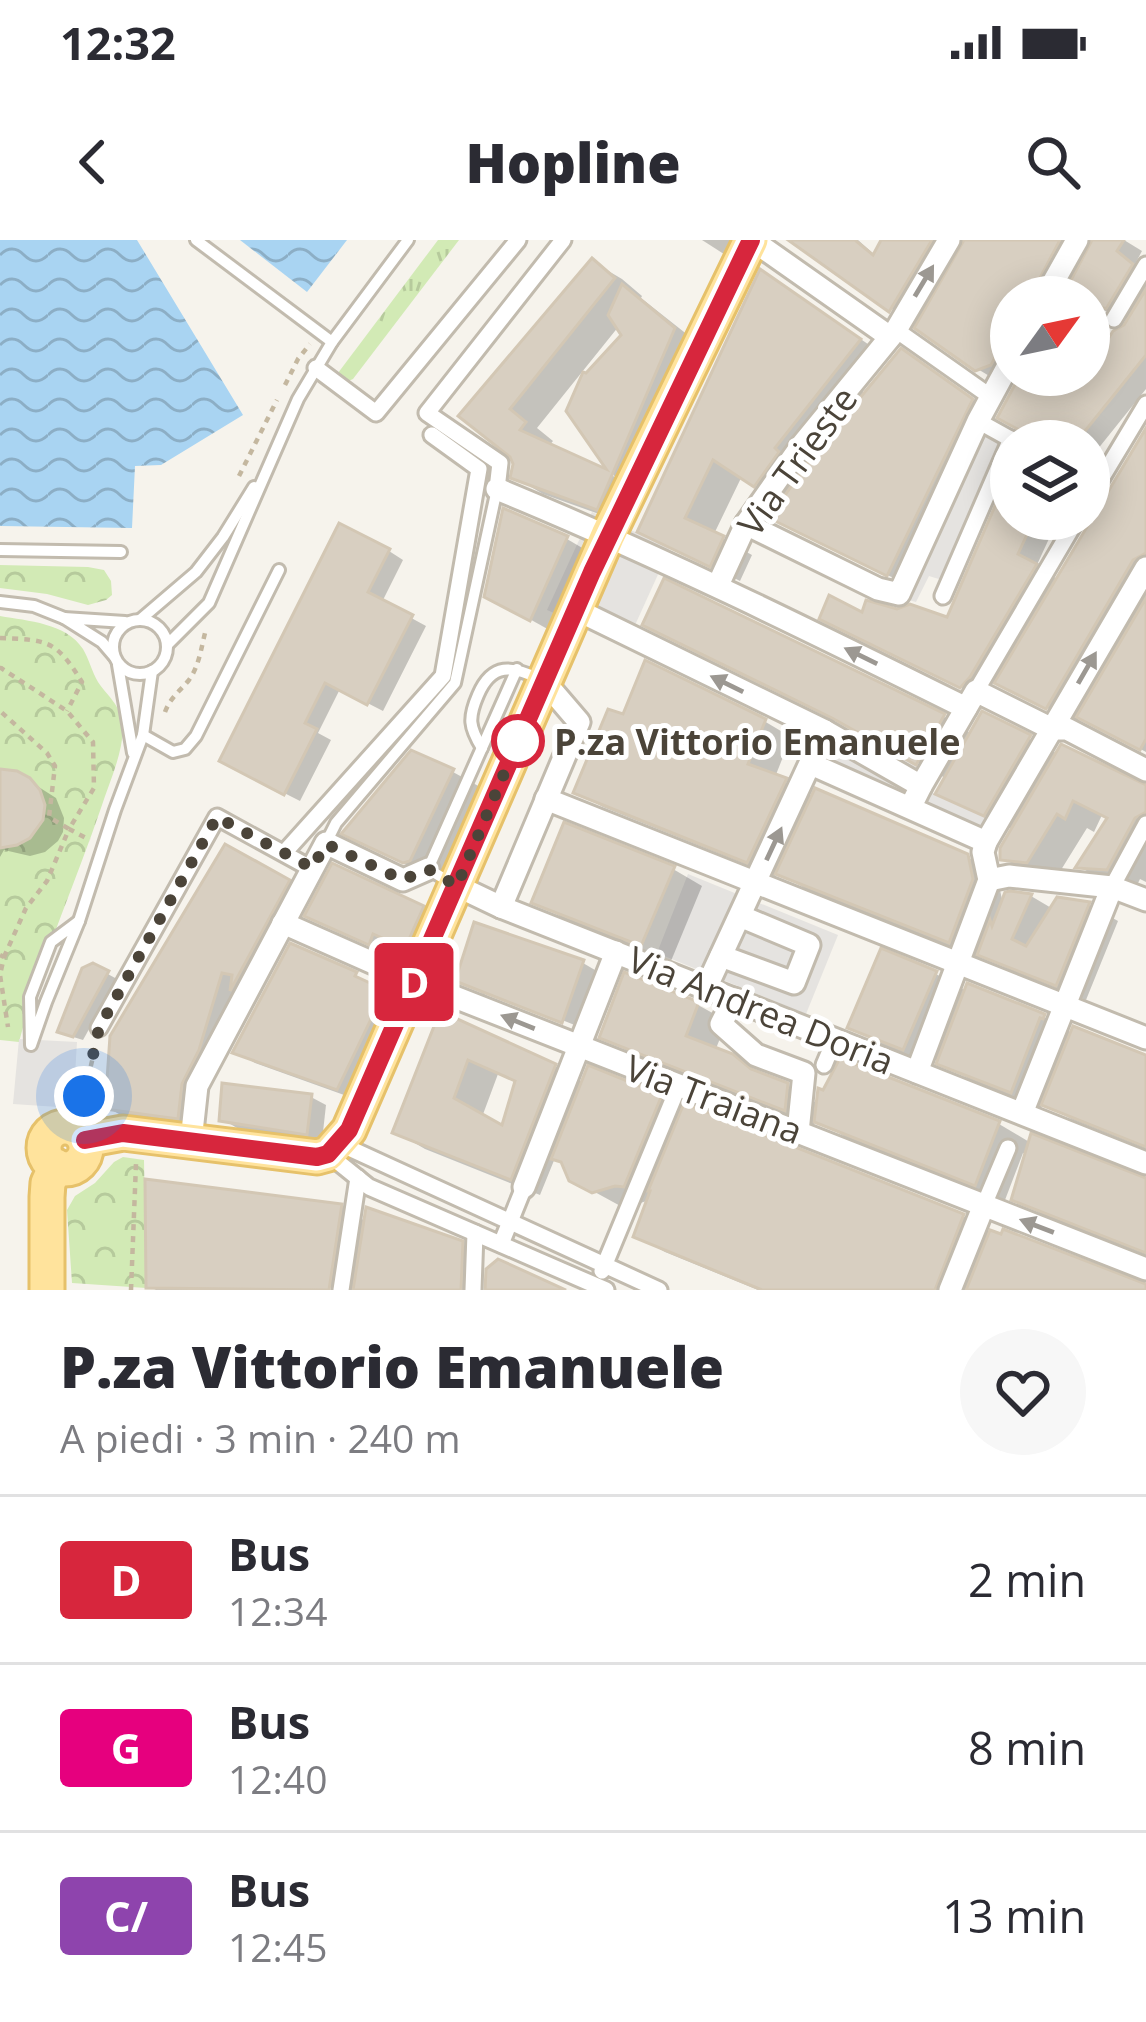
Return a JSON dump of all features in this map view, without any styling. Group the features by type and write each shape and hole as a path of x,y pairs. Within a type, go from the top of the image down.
{"main road":[{"path":"47,1290 47,1197 56,1166 45,1153 46,1139 62,1127 76,1130 85,1140 123,1133 306,1157 333,1149 349,1130 414,981 442,878 540,661 575,610 752,240"}],"street":[{"path":"316,368 376,412 518,240"},
{"path":"563,240 427,413 500,463 497,489 971,700 1052,729 1067,729 1146,770"},
{"path":"746,524 878,589 899,594 991,397 752,240"},
{"name":"Via Trieste","path":"718,585 746,524 893,333 949,240"},
{"path":"1054,276 1067,244"},
{"path":"1114,319 1146,265"},
{"path":"1110,471 1140,429 1146,404"},
{"path":"978,422 990,428"},
{"path":"284,854 443,676 478,469 432,435"},
{"path":"943,596 990,491"},
{"path":"916,796 1065,540"},
{"path":"917,1072 989,880 983,852 986,842 1146,568"},
{"path":"575,610 825,731 986,842"},
{"path":"501,907 579,722 540,661"},
{"path":"706,988 825,731"},
{"path":"811,764 916,796"},
{"path":"546,799 1146,1038"},
{"path":"99,1028 217,817 312,868"},
{"path":"1020,1118 1112,886 1146,824"},
{"path":"191,1141 197,1086 326,844 403,880 442,878"},
{"path":"989,880 1009,876 1112,886 1146,900"},
{"name":"Via Andrea Doria","path":"442,878 501,907 917,1072 1020,1118 1146,1162"},
{"path":"721,956 794,983 809,945 740,916"},
{"name":"Via Traiana","path":"283,923 414,981 1146,1269"},
{"path":"501,1244 616,952"},
{"path":"734,999 722,1024 756,1055 804,1073 798,1132"},
{"path":"824,1065 835,1039"},
{"path":"333,1149 369,1187 601,1288 604,1265 679,1085"},
{"path":"950,1290 1008,1148"},
{"path":"333,1149 659,1290"},
{"path":"340,1290 358,1178"},
{"path":"473,1290 476,1233"}],"lane":[{"path":"196,240 332,342"},
{"path":"167,645 208,603 298,399 332,342 408,240"},
{"path":"134,756 113,640 122,626 135,621 196,572 271,459"},
{"path":"326,844 336,823 455,683 497,489"},
{"path":"0,550 121,552"},
{"path":"143,735 173,752 185,749 196,736 279,570"},
{"path":"0,602 34,606 64,618 102,642 137,674 152,671"},
{"path":"64,618 149,621 161,630 167,645 166,656 152,671 143,735 80,921 31,1046 30,997 51,942 80,921"},
{"path":"442,878 482,748 540,661"},
{"path":"482,748 468,717 484,680 495,672 540,661"}],"path":[{"path":"0,638 40,640 64,653 82,682 67,711"},
{"path":"0,668 67,711 93,742 94,788 2,956 7,1028"},
{"path":"0,711 55,766 49,817 103,846"},
{"path":"84,1096 99,1028"},
{"path":"131,1290 136,1158"}],"green space":[{"path":"438,240 459,240 353,379 344,383 338,373"},
{"path":"0,565 104,570 112,595 88,605 0,588"},
{"path":"0,616 46,625 76,640 118,709 123,729 115,769 19,1042 0,1040"},
{"path":"123,1157 144,1160 146,1288 72,1283 67,1210 75,1196"}],"shaded area":[{"path":"970,426 990,437 990,467 942,580 929,576 916,602 885,594"},
{"path":"592,512 670,548 626,645 547,610"},
{"path":"832,727 936,774 929,791 989,818 973,851 809,778"},
{"path":"688,874 838,935 806,1014 657,953"},
{"path":"19,1039 77,1042 73,1108 13,1104"}],"water":[{"path":"0,240 137,240 243,415 161,465 135,466 132,528 0,526"},
{"path":"240,240 347,240 307,292"}],"building":[{"path":"788,240 855,240 873,255 881,240 932,240 889,312"},
{"path":"964,240 1060,240 1041,276 990,276 990,365 975,371 914,328"},
{"path":"1092,240 1124,240 1117,251 1133,264 1110,302 1110,276 1073,276"},
{"path":"592,258 615,278 510,409 526,422 520,430 606,469 566,411 583,372 621,335 608,315 622,284 675,328 597,510 510,478 510,457 458,416"},
{"path":"760,269 861,339 775,448 779,452 754,487 713,460 685,518 724,536 710,567 637,532"},
{"path":"1146,289 1146,355 1094,420 997,418 1009,396 1110,396 1110,336 1124,325"},
{"path":"901,348 973,399 887,576 769,518 813,455"},
{"path":"1146,428 1146,553 1133,560 1046,709 994,683 1079,540 1110,540 1110,488"},
{"path":"503,508 568,536 530,621 484,597"},
{"path":"990,518 990,540 1024,540 1018,554 1037,564 960,688 819,619 829,595 862,612 866,600 897,609 910,604 947,617"},
{"path":"339,523 390,549 368,592 413,615 367,705 325,683 305,723 317,729 284,795 219,761"},
{"path":"664,578 945,714 916,765 832,718 642,625"},
{"path":"1146,598 1146,739 1140,750 1076,717"},
{"path":"645,660 766,719 748,764 787,778 747,863 573,793 608,709 623,714"},
{"path":"982,711 1031,735 984,816 935,794"},
{"path":"1061,744 1146,785 1146,812 1135,818 1107,870 1075,868 1107,818 1073,801 1065,819 1057,814 1027,863 1000,860 1000,848"},
{"path":"411,750 454,769 410,861 403,863 341,834"},
{"path":"0,769 30,778 45,805 43,820 30,838 0,848"},
{"path":"815,788 968,854 973,879 949,943 775,874"},
{"path":"564,822 675,866 641,946 531,903"},
{"path":"225,844 290,880 230,991 232,975 222,973 199,1050 182,1084 178,1119 105,1109 110,1036"},
{"path":"332,863 424,906 405,948 373,934 369,945 304,916"},
{"path":"1005,892 1032,894 1012,939 1026,946 1057,897 1090,902 1056,986 977,955 990,920 992,926"},
{"path":"474,922 584,960 562,1023 455,981"},
{"path":"290,943 357,972 355,976 385,990 337,1090 232,1053"},
{"path":"881,948 937,971 903,1050 847,1028"},
{"path":"93,963 109,971 73,1037 57,1032 82,968"},
{"path":"624,972 699,1002 686,1036 788,1083 785,1111 599,1038"},
{"path":"967,983 1045,1014 1011,1093 936,1064"},
{"path":"440,1011 556,1064 511,1180 392,1133","holes":["468,1060 515,1081 502,1125 454,1098"]},
{"path":"1073,1026 1146,1055 1146,1147 1041,1105"},
{"path":"840,1058 1000,1121 975,1186 814,1122 818,1088 823,1090"},
{"path":"588,1065 662,1095 624,1187 592,1193 569,1181 561,1162 551,1159"},
{"path":"222,1083 312,1094 307,1135 219,1121"},
{"path":"684,1103 964,1214 935,1290 762,1290 633,1237"},
{"path":"1031,1133 1146,1178 1146,1253 1011,1200"},
{"path":"145,1179 342,1204 329,1290 146,1288"},
{"path":"366,1207 463,1241 461,1290 353,1290"},
{"path":"1003,1229 1146,1284 1146,1290 966,1290 990,1230 1001,1234"},
{"path":"498,1259 566,1290 485,1290 486,1269"}],"bus line":[{"name":"D","path":"85,1140 123,1133 317,1157 328,1154 349,1130 543,680 751,240"}],"place":[{"name":"P.za Vittorio Emanuele","path":"518,741"}],"route":[{"path":"84,1096 99,1028 217,817 312,868 326,844 403,880 428,869 457,886 526,721 518,741"}]}
